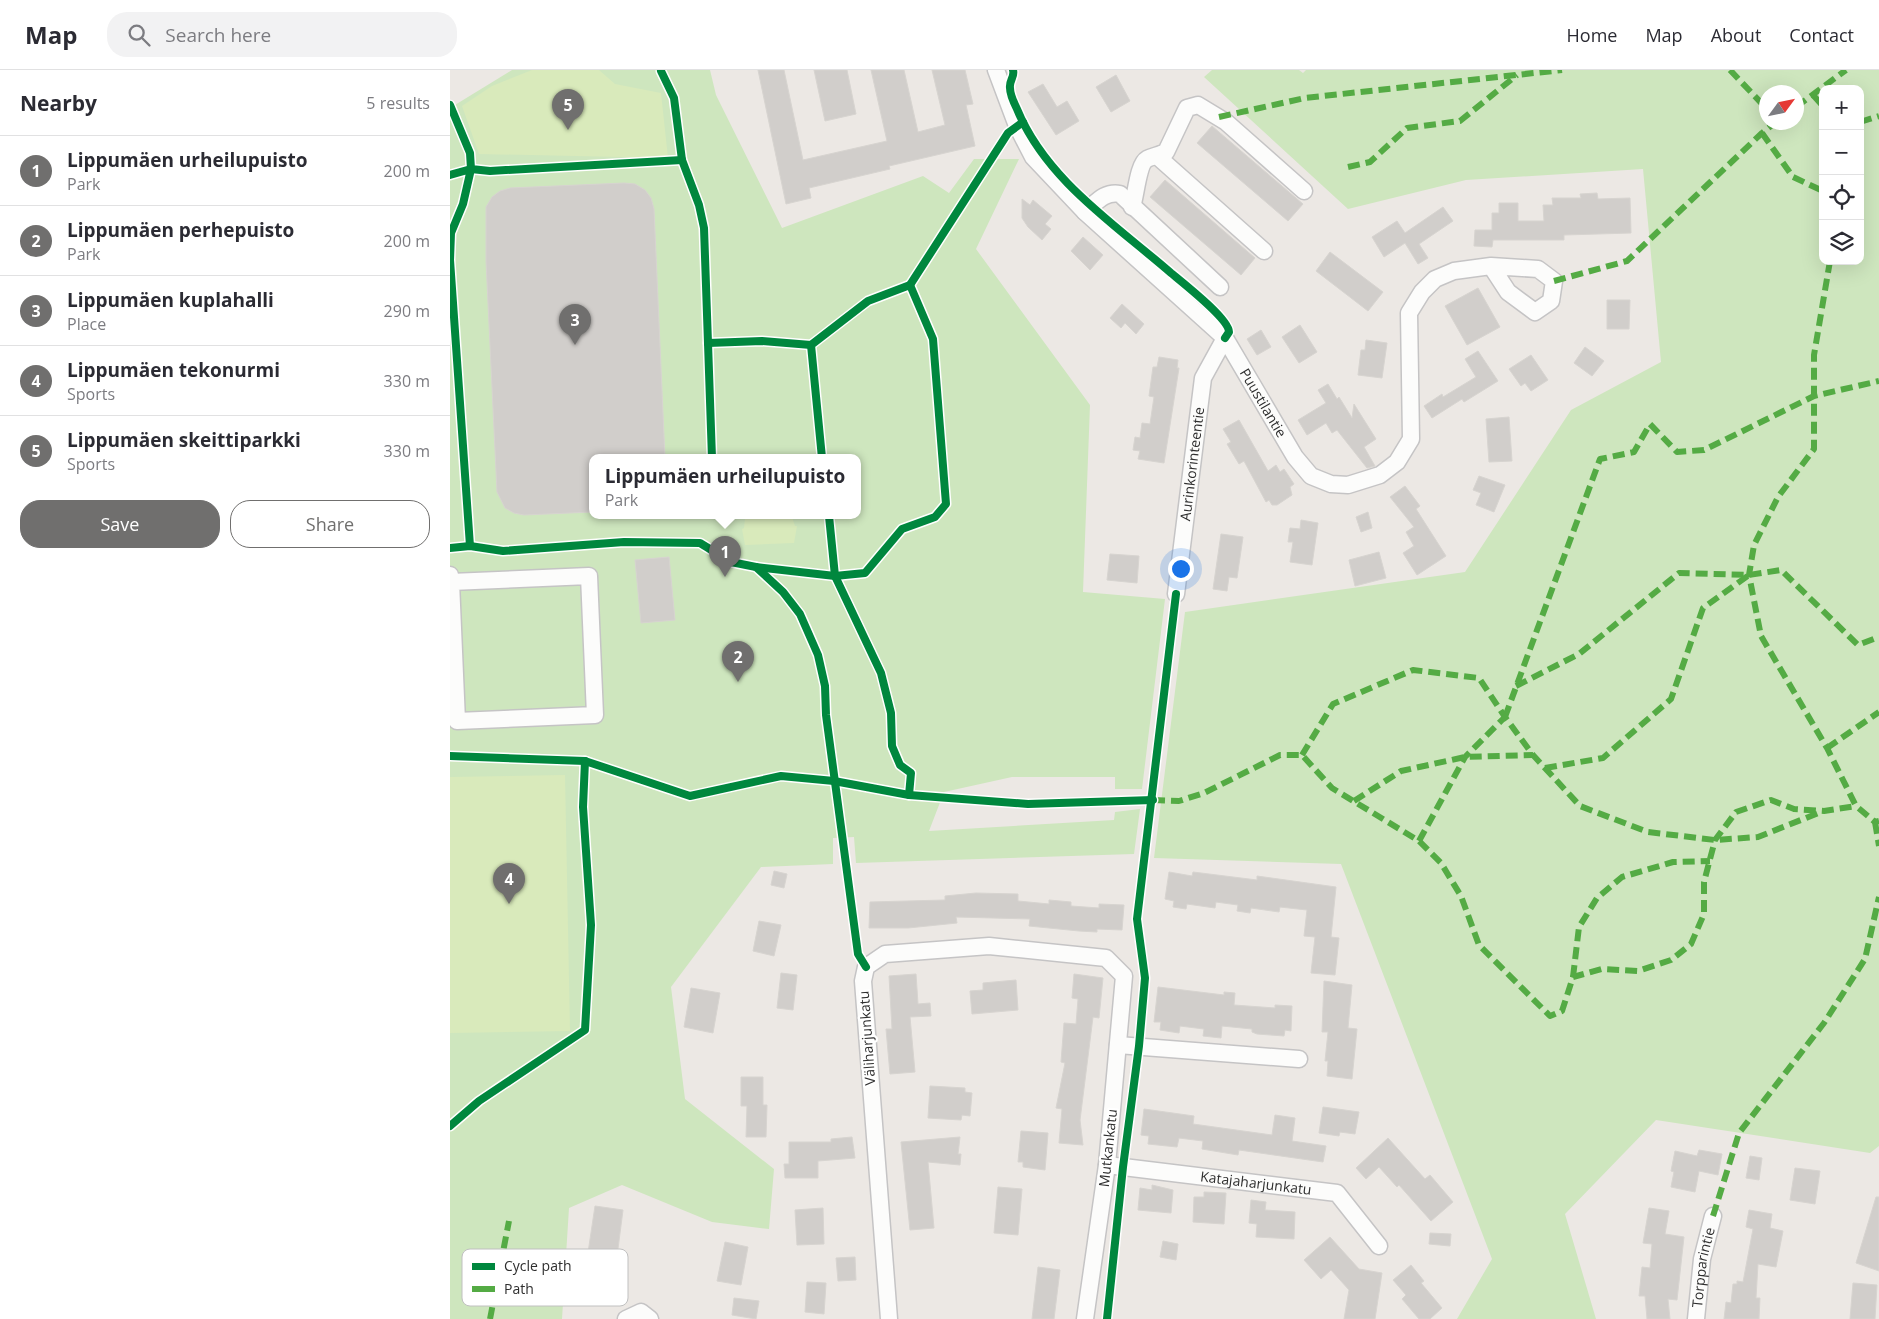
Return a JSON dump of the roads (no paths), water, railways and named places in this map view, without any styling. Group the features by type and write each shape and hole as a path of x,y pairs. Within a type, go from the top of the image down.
{"street":[{"name":"Puustilantie","path":"996,70 1014,118 1033,157 1085,212 1225,338 1295,457 1311,476 1331,484 1348,485 1380,475 1397,462 1411,439 1409,313 1422,292 1435,278 1454,271 1491,266"},
{"path":"1132,207 1137,191 1140,165 1146,159 1166,152 1172,144 1187,108 1198,105 1226,122 1304,191"},
{"path":"1156,156 1264,251"},
{"path":"1085,212 1103,196 1111,192 1120,194 1220,287"},
{"name":"Aurinkorinteentie","path":"1176,594 1203,378 1225,338"},
{"path":"589,576 595,715 457,721 451,661 451,578 589,576"},
{"name":"Väliharjunkatu","path":"889,1319 863,981 866,967 885,954 989,946 1106,958 1124,976"},
{"name":"Mutkankatu","path":"1085,1319 1107,1165 1124,976"},
{"path":"1118,1045 1299,1058"},
{"name":"Katajaharjunkatu","path":"1107,1165 1337,1193 1379,1246"},
{"name":"Torpparintie","path":"1696,1319 1702,1259 1713,1216"},
{"path":"626,1319 641,1312 650,1319"}],"place":[{"name":"Lippumäen skeittiparkki","path":"568,130"},
{"name":"Lippumäen kuplahalli","path":"575,345"},
{"name":"Lippumäen urheilupuisto","path":"725,577"},
{"name":"Lippumäen perhepuisto","path":"738,682"},
{"name":"Lippumäen tekonurmi","path":"509,904"}]}
